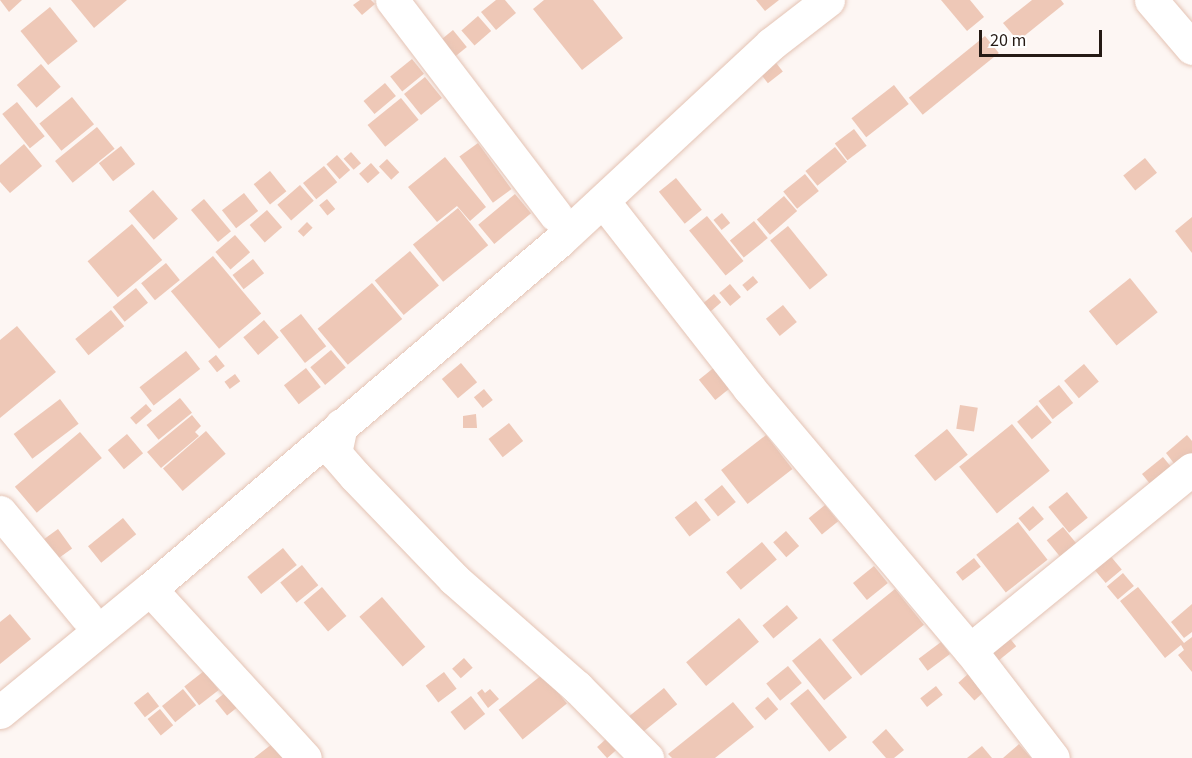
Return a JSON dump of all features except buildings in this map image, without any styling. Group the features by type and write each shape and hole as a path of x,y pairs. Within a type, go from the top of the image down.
{"street":[{"path":"392,0 556,215"},
{"path":"0,689 556,215 801,0"},
{"path":"0,712 150,589 603,201 771,44 828,0"},
{"path":"1164,4 1192,48"},
{"path":"603,201 748,388 970,650 1053,758"},
{"path":"341,425 335,453 355,477 454,579 577,687 646,758"},
{"path":"970,650 1192,469"},
{"path":"0,512 86,616"},
{"path":"150,589 305,758"}]}
